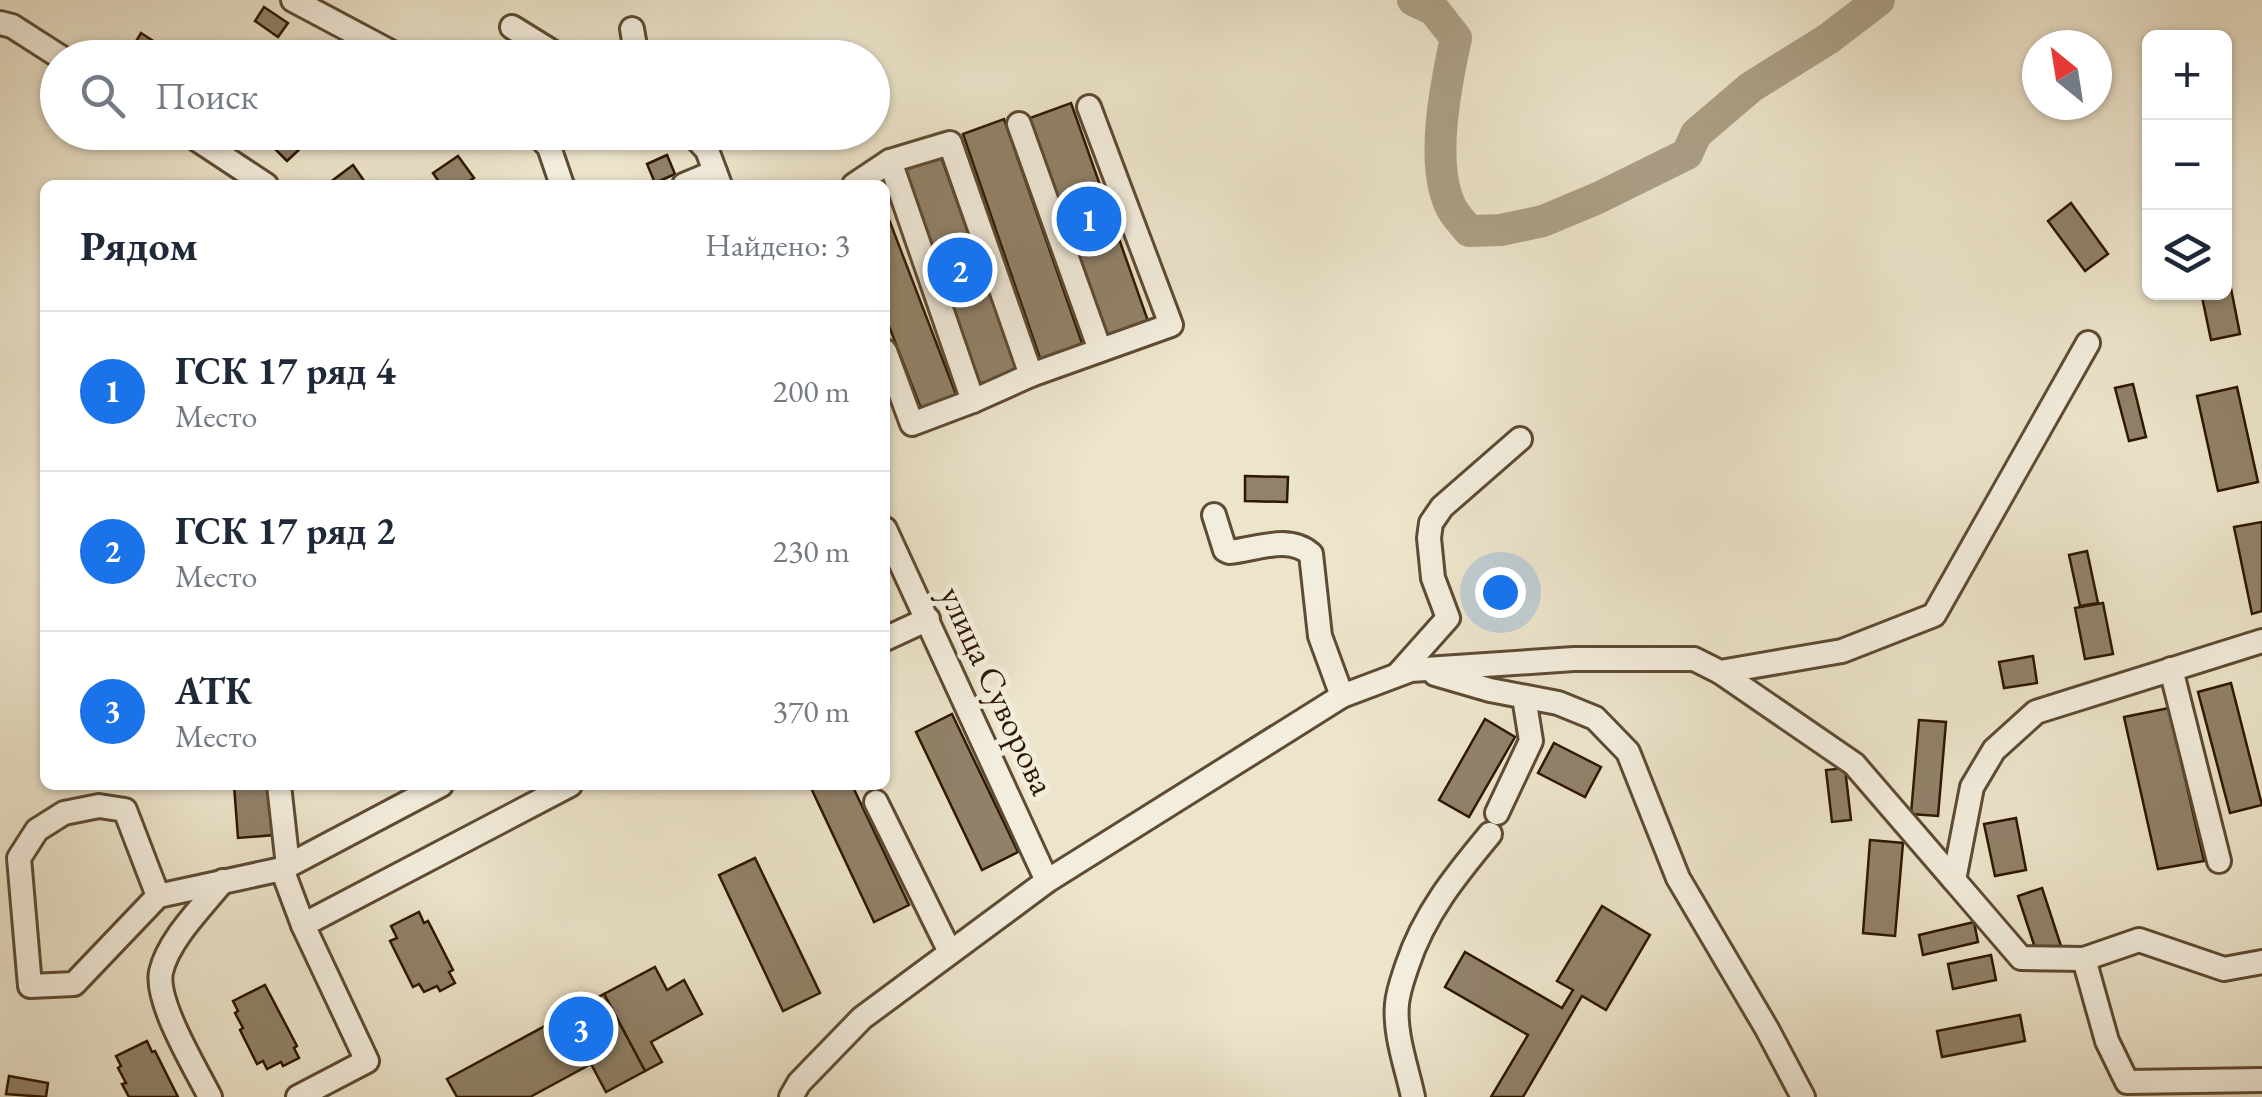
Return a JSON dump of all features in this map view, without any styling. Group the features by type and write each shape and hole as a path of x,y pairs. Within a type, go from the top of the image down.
{"street":[{"path":"293,0 368,40"},
{"path":"0,24 12,26 40,44"},
{"path":"512,27 533,40"},
{"path":"632,29 634,40"},
{"path":"890,382 894,407 912,424 1031,375 1172,325 1090,107"},
{"path":"1018,124 1100,350"},
{"path":"862,180 890,161 950,143 1031,375"},
{"path":"213,150 258,180"},
{"path":"551,150 560,180"},
{"path":"707,150 717,178"},
{"path":"890,161 973,401"},
{"path":"1720,672 1842,650 1934,615 2088,343"},
{"path":"1409,672 1448,618 1433,578 1429,530 1432,523 1442,507 1520,439"},
{"path":"1214,515 1228,552 1288,544 1311,554 1320,636 1342,696"},
{"name":"улица Суворова","path":"892,566 928,619 1047,881"},
{"path":"890,637 928,619"},
{"path":"1954,880 1972,787 1994,750 2036,712 2262,641"},
{"path":"791,1097 799,1083 862,1018 1047,881 1342,696 1409,672 1574,659 1694,659 1720,672 1854,764 2021,958 2084,959 2139,940 2224,969 2262,962"},
{"path":"2171,670 2218,861"},
{"path":"1409,672 1558,703 1595,718 1628,752 1678,878 1803,1097"},
{"path":"1413,1097 1398,1021 1402,984 1418,938 1436,903 1494,823 1531,740 1524,696"},
{"path":"279,790 285,867 303,926 367,1060 298,1097"},
{"path":"158,896 125,810 99,806 64,813 38,830 19,858 30,986 74,984 158,896 285,867 431,790"},
{"path":"303,926 561,790"},
{"path":"876,802 950,952"},
{"path":"210,1097 166,1008 160,974 176,940 223,880"},
{"path":"2084,959 2107,1041 2127,1082 2262,1080"}],"building":[{"path":"264,7 288,23 278,37 255,21"},
{"path":"1071,103 1148,321 1106,336 1030,118"},
{"path":"1004,119 1083,346 1041,361 963,134"},
{"path":"276,150 299,150 287,161"},
{"path":"940,154 1018,372 980,386 901,167"},
{"path":"667,155 675,174 654,180 647,164"},
{"path":"458,156 474,178 438,180 433,173"},
{"path":"353,165 364,180 333,180"},
{"path":"2071,203 2108,254 2085,271 2048,221"},
{"path":"890,222 957,397 922,411 890,329"},
{"path":"2232,293 2240,334 2211,340 2203,300 2232,300"},
{"path":"2133,384 2146,437 2129,441 2115,388"},
{"path":"2237,387 2258,482 2218,491 2197,396"},
{"path":"1245,476 1288,477 1287,502 1245,501"},
{"path":"2262,522 2262,611 2252,614 2234,527"},
{"path":"2087,551 2098,603 2080,606 2069,555"},
{"path":"2103,603 2113,654 2085,659 2075,608"},
{"path":"2033,656 2037,683 2004,688 1999,662"},
{"path":"2231,683 2262,805 2230,813 2198,692"},
{"path":"2169,708 2204,861 2158,869 2124,717"},
{"path":"952,714 1018,852 982,870 916,732"},
{"path":"1485,719 1515,737 1469,817 1439,800"},
{"path":"1919,720 1946,722 1938,816 1911,814"},
{"path":"1554,743 1601,767 1585,797 1538,773"},
{"path":"1845,768 1851,820 1832,822 1826,770"},
{"path":"234,790 271,790 274,835 238,838"},
{"path":"812,790 854,790 909,905 874,922"},
{"path":"2016,818 2026,870 1995,876 1984,824"},
{"path":"1870,840 1903,843 1895,936 1863,933"},
{"path":"755,858 820,993 783,1011 719,875"},
{"path":"2042,888 2061,946 2037,954 2018,896"},
{"path":"1602,906 1650,935 1606,1010 1582,996 1523,1097 1491,1097 1528,1035 1445,987 1465,952 1562,1008 1573,990 1557,981"},
{"path":"419,912 424,923 428,921 453,970 449,972 455,983 440,991 437,986 424,992 419,984 413,987 390,941 397,938 391,926"},
{"path":"1974,922 1978,942 1923,955 1919,935"},
{"path":"1991,955 1996,980 1953,989 1948,964"},
{"path":"655,967 667,990 684,980 702,1014 651,1042 662,1062 645,1071 604,994"},
{"path":"265,985 297,1046 294,1048 299,1058 267,1069 263,1061 257,1064 240,1030 243,1028 233,1001"},
{"path":"604,994 645,1071 606,1092 591,1064 530,1097 457,1097 447,1079"},
{"path":"2020,1015 2025,1041 1942,1057 1937,1031"},
{"path":"147,1041 178,1097 129,1097 116,1056"},
{"path":"9,1076 48,1083 46,1097 6,1094"}],"waterway":[{"path":"1413,0 1434,10 1456,38 1442,123 1441,167 1450,205 1469,231 1501,230 1543,221 1687,154 1696,134 1751,87 1828,39 1879,0"}],"place":[{"name":"ГСК 17 ряд 4","path":"1089,219"},
{"name":"ГСК 17 ряд 2","path":"960,270"},
{"name":"АТК","path":"581,1029"}]}
